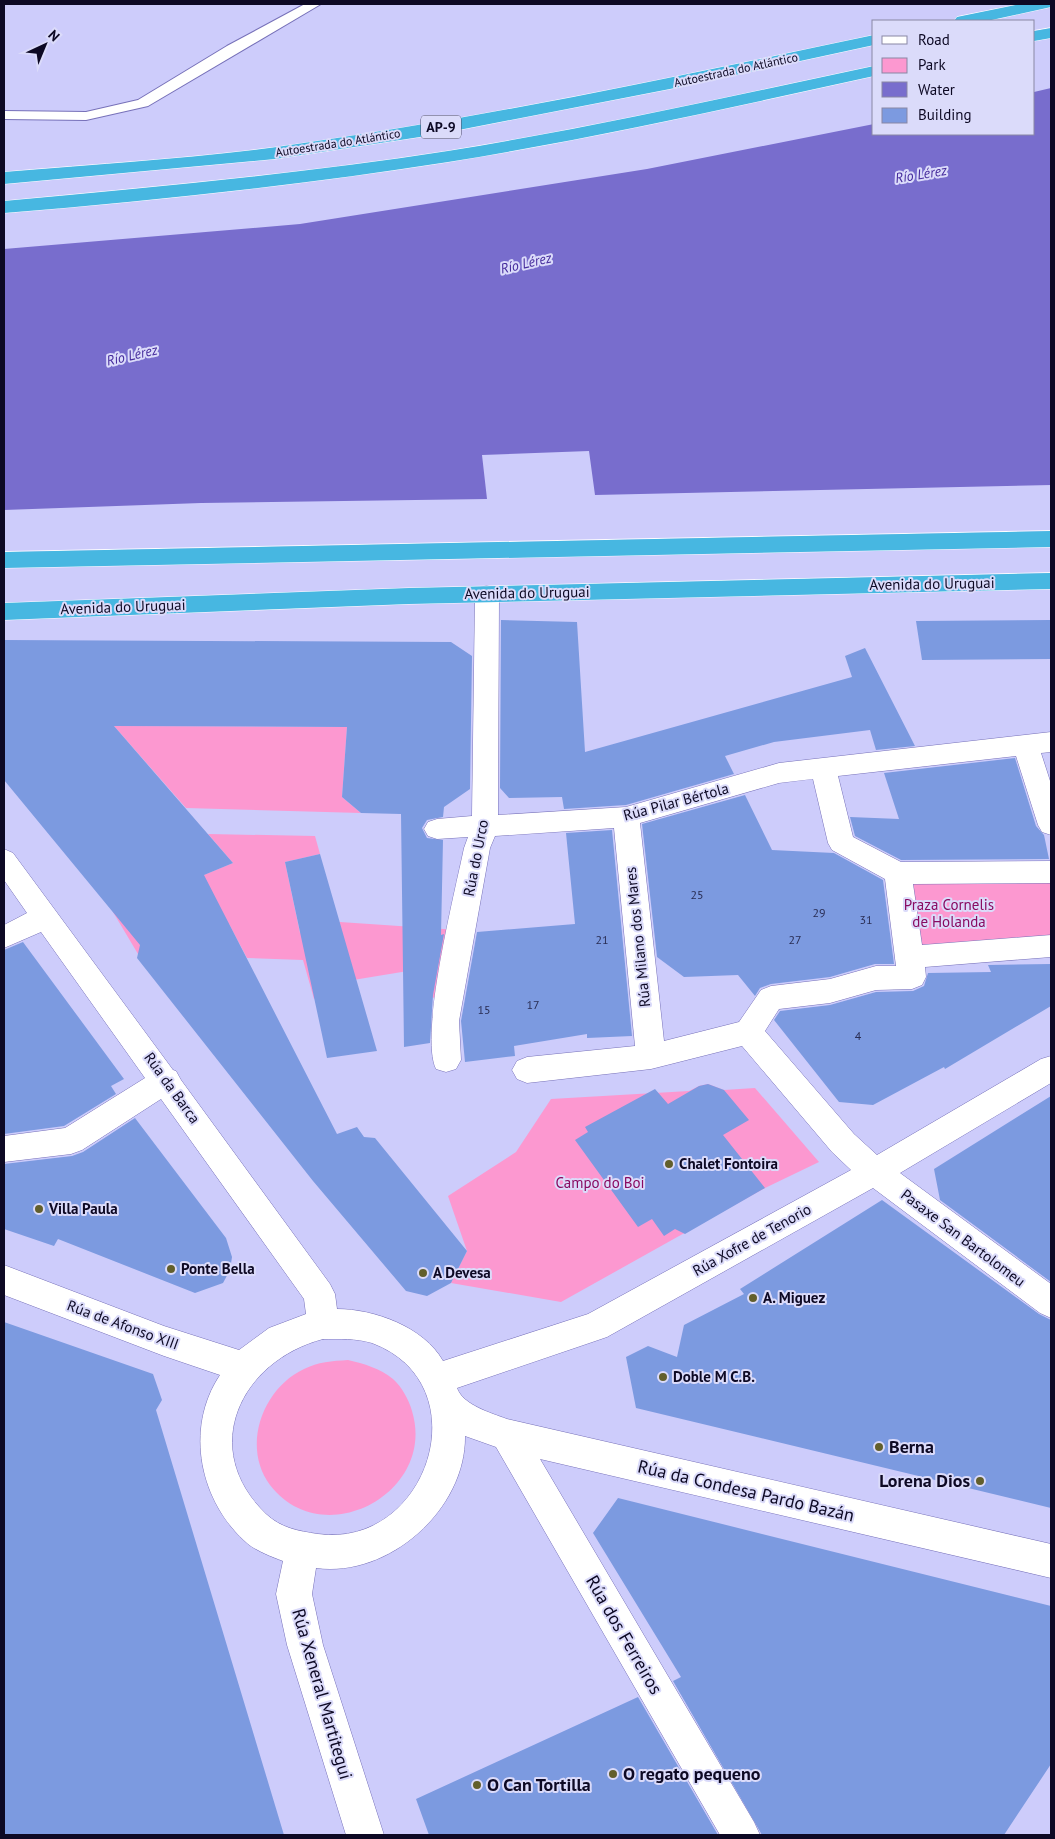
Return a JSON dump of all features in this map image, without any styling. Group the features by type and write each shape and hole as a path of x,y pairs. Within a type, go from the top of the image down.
{"highway":[{"path":"968,20 1045,4"},
{"path":"1035,36 1051,33"},
{"name":"Autoestrada do Atlántico","path":"4,178 275,153 433,129 680,82 872,40"},
{"name":"Autoestrada do Atlántico","path":"4,207 291,179 450,156 708,107 872,71"},
{"path":"4,560 1051,539"},
{"name":"Avenida do Uruguai","path":"4,612 487,594 1051,581"}],"street":[{"name":"Rúa do Urco","path":"446,1060 445,1020 477,848 485,826 487,594"},
{"name":"Rúa Pilar Bértola","path":"437,829 626,817 779,773 1039,743"},
{"path":"1039,743 1051,825"},
{"path":"823,768 841,843 898,873 1051,872"},
{"name":"Rúa Milano dos Mares","path":"626,817 650,1057"},
{"name":"Rúa da Barca","path":"6,866 166,1080 319,1294 323,1324"},
{"path":"527,1070 650,1057 748,1032 770,998 830,991 876,978 912,977 911,957 898,873"},
{"path":"4,938 46,917"},
{"path":"911,957 1051,946"},
{"path":"748,1032 844,1143 875,1172"},
{"name":"Rúa Xofre de Tenorio","path":"442,1392 596,1326 875,1172 1051,1068"},
{"path":"4,1149 71,1140 166,1080"},
{"name":"Pasaxe San Bartolomeu","path":"875,1172 1051,1303"},
{"name":"Rúa de Afonso XIII","path":"4,1280 164,1341 244,1367"},
{"path":"323,1324 366,1326 398,1339 420,1357 442,1392 450,1434 447,1457 430,1497 402,1526 368,1545 326,1552 302,1550 264,1536 236,1510 219,1476 214,1438 223,1401 244,1367 261,1351 282,1337 323,1324"},
{"name":"Rúa da Condesa Pardo Bazán","path":"442,1392 476,1424 507,1435 1051,1561"},
{"name":"Rúa dos Ferreiros","path":"507,1435 741,1835"},
{"name":"Rúa Xeneral Martitegui","path":"302,1550 294,1594 304,1645 364,1835"}],"lane":[{"path":"4,114 47,117 86,116 143,103 314,4"}],"green space":[{"path":"114,726 347,727 342,797 361,813 186,808"},
{"path":"208,834 315,836 320,854 285,862 300,933 340,922 458,930 444,997 428,998 420,969 335,983 314,999 303,960 247,958 229,924 185,942 175,930 138,954 113,912 233,863"},
{"name":"Praza Cornelis de Holanda","path":"1051,872 1051,946 911,957 898,873"},
{"name":"Campo do Boi","path":"708,1084 724,1090 755,1088 819,1162 765,1188 561,1302 451,1283 467,1251 448,1196 516,1152 551,1099 689,1091"},
{"path":"348,1360 383,1372 399,1386 407,1398 412,1411 415,1441 408,1467 392,1489 370,1505 345,1514 318,1514 292,1505 270,1485 261,1470 257,1453 257,1436 268,1404 277,1390 290,1378 304,1369 315,1365 331,1361"}],"water":[{"name":"Río Lérez","path":"1051,88 1051,485 595,495 589,451 482,455 487,499 201,503 4,510 4,249 300,224 647,169 872,124 872,135 1035,135 1035,92"}],"building":[{"path":"501,620 577,622 585,752 852,677 845,656 865,648 915,746 876,750 870,730 774,742 725,756 734,774 626,805 564,809 562,797 509,798 500,788"},
{"path":"1051,620 1051,659 922,660 916,621"},
{"path":"4,640 451,642 472,656 470,789 444,807 443,817 427,820 422,828 427,838 443,840 441,935 444,934 433,995 430,1043 404,1047 401,814 361,813 342,797 347,727 114,726 233,863 204,875 337,1134 357,1127 364,1137 375,1138 467,1251 451,1283 427,1296 406,1291 313,1181 137,958 140,945 4,780"},
{"path":"1015,758 1036,826 1044,835 1049,859 901,860 855,836 850,817 899,819 884,773"},
{"path":"745,795 772,850 834,853 883,880 894,964 875,964 830,977 771,984 760,988 755,996 738,975 684,977 657,957 642,824"},
{"path":"612,830 632,1036 587,1038 587,1034 514,1046 515,1056 465,1062 461,1021 477,932 575,924 566,833"},
{"path":"320,854 377,1051 327,1058 285,862"},
{"path":"23,942 124,1079 111,1086 116,1094 64,1126 4,1134 4,950"},
{"path":"1051,964 1051,1006 945,1069 944,1067 873,1105 839,1102 774,1020 780,1011 830,1005 876,992 913,991 924,986 928,973 991,972 988,965"},
{"name":"Chalet Fontoira","path":"708,1084 724,1090 749,1120 723,1135 765,1188 685,1234 675,1229 664,1236 652,1219 638,1227 575,1140 588,1132 585,1127 655,1089 668,1104 699,1086"},
{"path":"1051,1096 1051,1282 940,1200 934,1169"},
{"path":"135,1118 226,1238 232,1257 230,1270 223,1283 195,1293 58,1239 54,1246 4,1229 4,1164 72,1156 83,1152"},
{"path":"882,1200 1039,1314 1051,1320 1051,1508 636,1408 626,1357 648,1346 677,1357 684,1325 744,1294 740,1289"},
{"path":"4,1322 153,1374 162,1400 156,1410 284,1835 4,1835"},
{"path":"618,1498 1051,1606 1051,1764 1004,1835 762,1835 673,1681 681,1677 593,1533"},
{"path":"638,1697 718,1835 429,1835 416,1799"}],"place":[{"name":"Chalet Fontoira","path":"669,1164"},
{"name":"Villa Paula","path":"39,1209"},
{"name":"Ponte Bella","path":"171,1269"},
{"name":"A Devesa","path":"423,1273"},
{"name":"A. Miguez","path":"753,1298"},
{"name":"Doble M C.B.","path":"663,1377"},
{"name":"Berna","path":"879,1447"},
{"name":"Lorena Dios","path":"980,1481"},
{"name":"O regato pequeno","path":"613,1774"},
{"name":"O Can Tortilla","path":"477,1785"}]}
